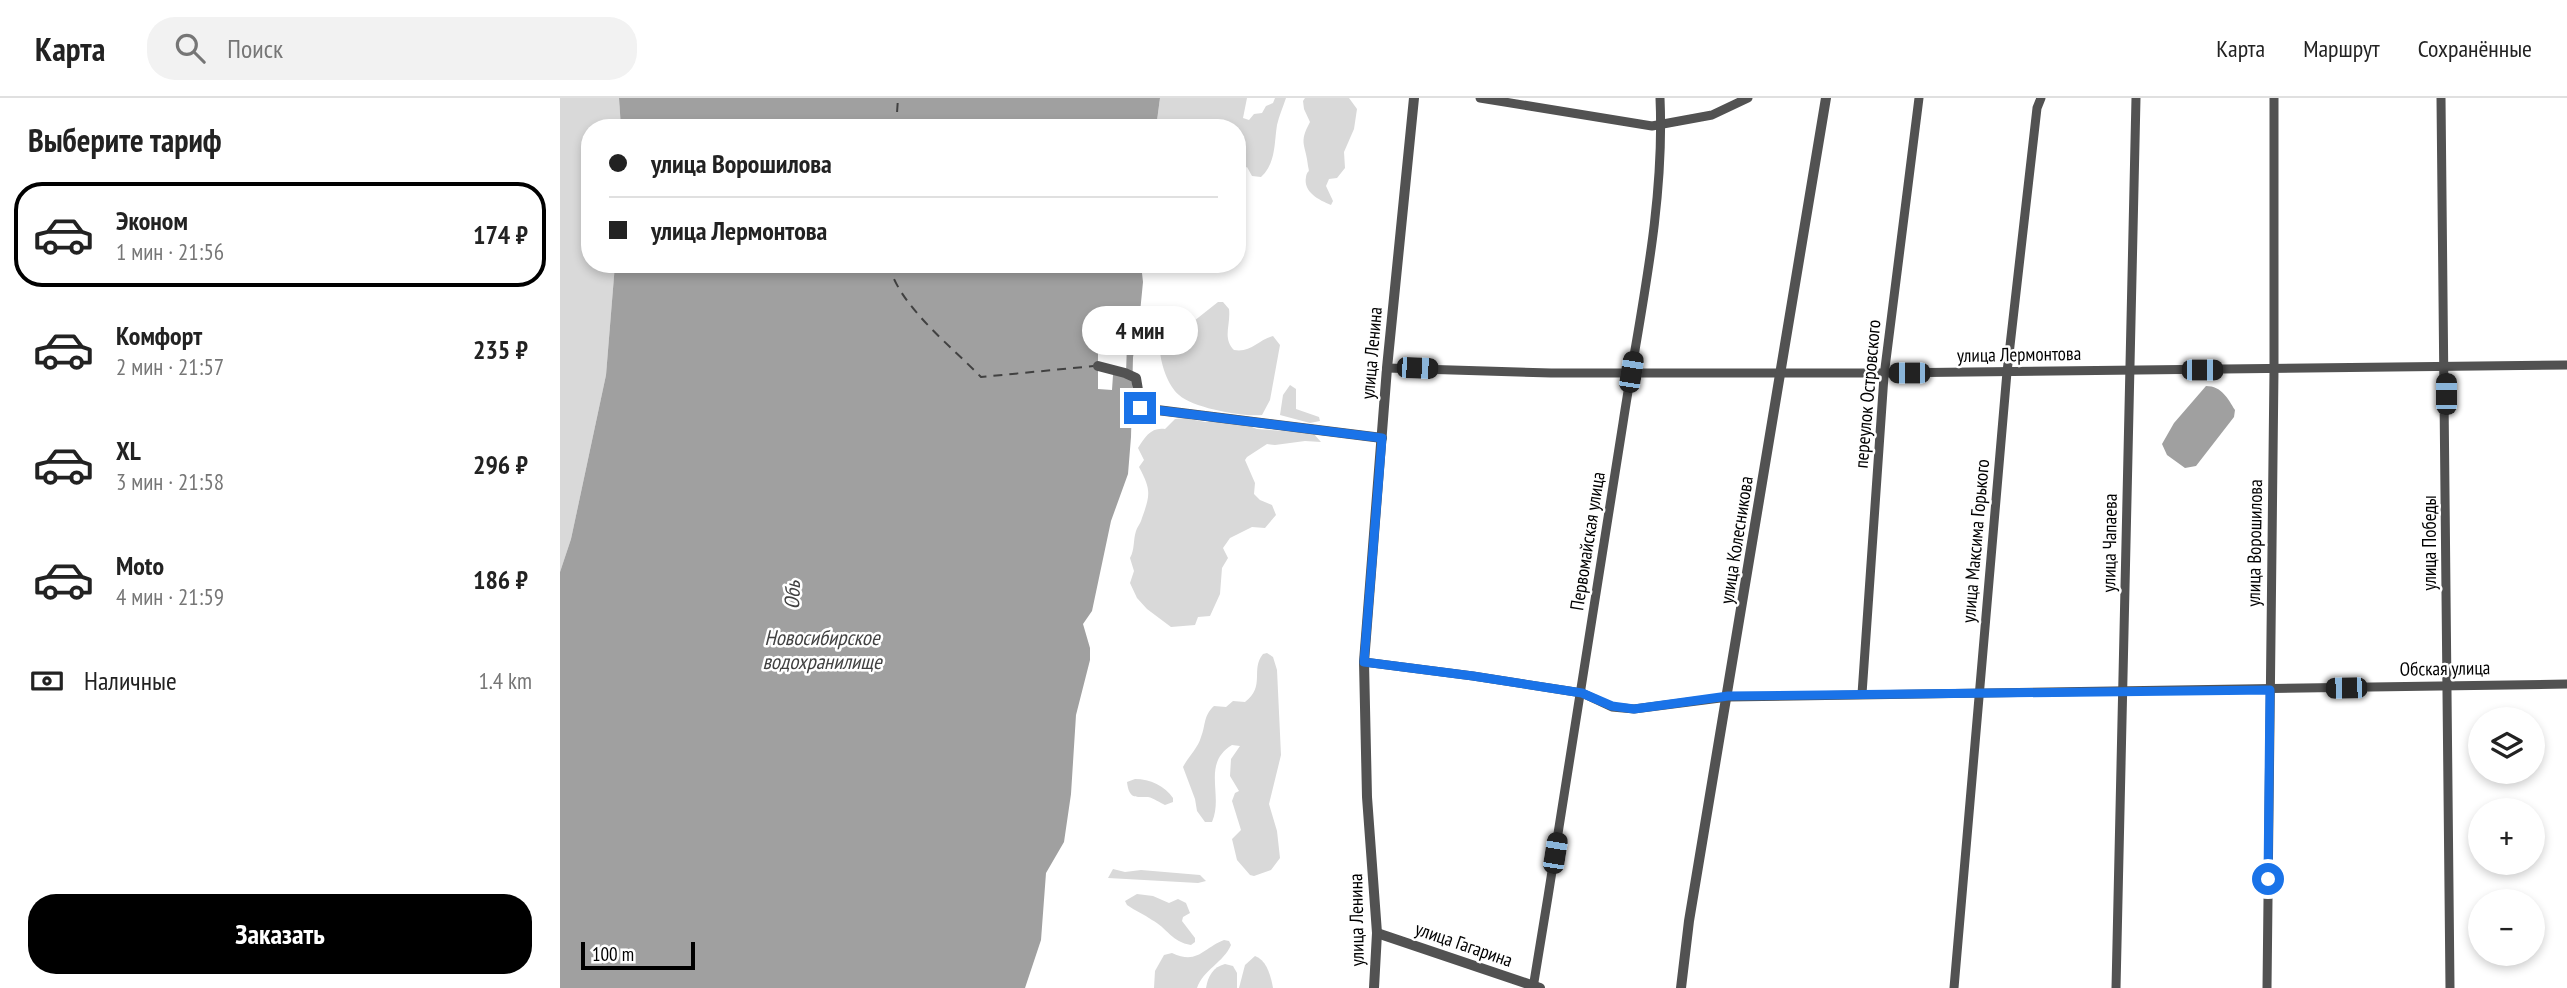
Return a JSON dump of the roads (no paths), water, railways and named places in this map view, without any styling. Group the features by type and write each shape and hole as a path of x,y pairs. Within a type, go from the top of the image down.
{"street":[{"name":"улица Ленина","path":"1374,988 1377,933 1367,797 1364,662 1387,368 1414,98"},
{"path":"1480,98 1652,126 1712,115 1748,98"},
{"name":"Первомайская улица","path":"1535,987 1655,218 1662,125 1660,98"},
{"name":"улица Колесникова","path":"1681,988 1689,921 1826,98"},
{"name":"переулок Островского","path":"1862,694 1884,373 1919,98"},
{"name":"улица Максима Горького","path":"1954,988 2007,372 2037,108 2041,98"},
{"name":"улица Чапаева","path":"2116,988 2136,98"},
{"name":"улица Ворошилова","path":"2267,988 2274,370 2274,98"},
{"name":"улица Победы","path":"2441,98 2450,988"},
{"name":"улица Лермонтова","path":"1387,368 1551,373 1884,373 2567,365"},
{"path":"1098,366 1136,378 1140,408 1382,438"},
{"name":"Обская улица","path":"1364,662 1582,693 1612,706 1634,709 1728,696 2567,684"},
{"name":"улица Гагарина","path":"1377,933 1535,987"}],"water":[{"path":"619,98 1160,98 1157,119 620,119"},
{"name":"Новосибирское водохранилище","path":"614,273 1142,273 1138,333 1133,357 1128,474 1111,521 1092,611 1083,624 1090,648 1090,660 1076,715 1071,794 1064,842 1046,873 1041,940 1025,988 560,988 560,572 571,539 606,375"},
{"path":"2206,386 2216,388 2224,394 2235,410 2234,417 2196,466 2185,468 2167,455 2162,444 2174,423"}],"water label":[{"name":"Обь","path":"792,595"}]}
